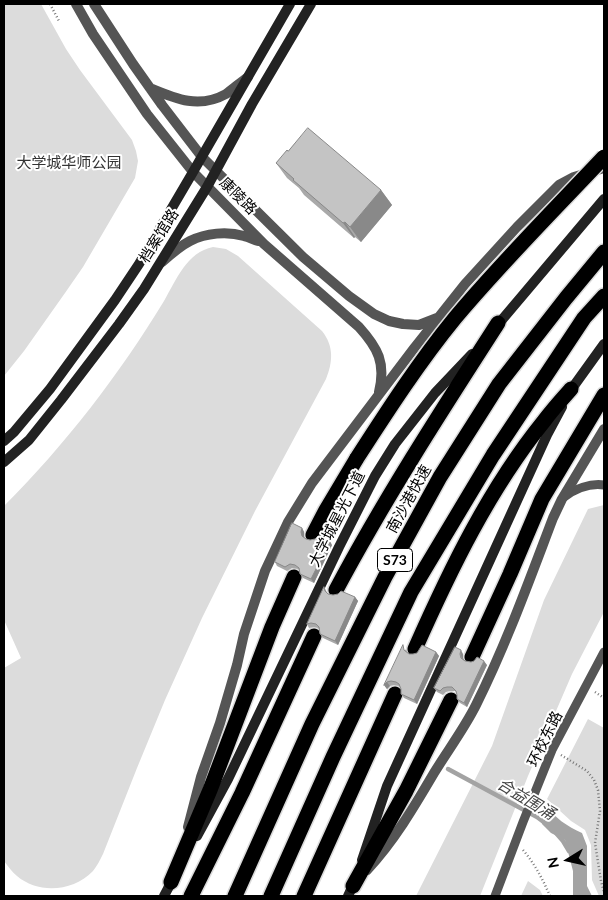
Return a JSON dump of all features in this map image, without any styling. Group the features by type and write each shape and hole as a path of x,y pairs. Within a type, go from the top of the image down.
{"highway":[{"path":"314,535 334,496 357,458 416,370 455,319 501,266 604,157"},
{"name":"南沙港快速","path":"235,896 312,724 385,577 440,477 499,384 604,252"},
{"name":"S73","path":"271,896 332,757 410,592 493,454 584,318 604,296"},
{"path":"336,590 401,476 498,323"},
{"path":"414,649 462,550 488,502 544,421 571,389"},
{"path":"472,657 542,499 604,395"},
{"path":"171,882 210,790 272,627 294,577"},
{"path":"191,896 242,792 314,636"},
{"path":"304,896 395,694"},
{"path":"351,891 406,791 451,700"}],"main road":[{"name":"档案馆路","path":"4,440 14,432 50,389 116,300 202,157 290,4"},
{"name":"档案馆路","path":"4,462 29,440 119,324 216,172 252,104 311,4"},
{"name":"大学城星光下道","path":"164,896 228,778 339,547 375,476 395,444 435,393 473,353 604,199"},
{"path":"351,891 387,786 547,435 571,389 604,344"}],"street":[{"name":"康陵路","path":"76,4 93,34 148,114 193,172 264,244 359,327 369,338 376,348 382,372 378,395"},
{"name":"康陵路","path":"94,4 133,64 202,157 303,257 348,296 374,314 389,321 403,324 419,324 438,317"},
{"path":"150,88 185,102 198,102 225,94 248,76"},
{"path":"171,882 220,723 244,634 265,571 288,522 303,496 438,317 510,234 559,185 574,177 604,168"},
{"path":"159,264 190,241 205,236 232,234 244,236 264,244"},
{"path":"351,891 384,852 469,717 500,652 553,518 562,499 604,428"}],"lane":[{"path":"562,499 578,489 599,484 604,485"},
{"name":"环校东路","path":"495,896 552,750 604,652"}],"path":[{"path":"50,4 59,21"},
{"path":"552,750 587,771 594,780 598,790 600,811 595,843 604,892"},
{"path":"515,842 532,861 550,896"}],"green space":[{"name":"大学城华师公园","path":"4,4 41,4 80,70 132,140 138,161 135,178 83,267 24,351 4,376"},
{"path":"213,247 226,249 238,256 322,331 329,342 331,354 328,373 255,511 202,618 165,700 98,863 85,878 66,887 45,888 35,886 17,876 4,861 4,668 21,658 4,620 4,506 70,434 110,382 147,329 183,268 196,255"},
{"path":"604,505 604,612 572,674 528,776 480,896 416,896 492,746 544,600 588,509"},
{"path":"588,719 604,728 604,896 599,896 592,880 591,845 585,830 571,821 547,799"},
{"path":"528,881 540,890 543,896 521,896"}],"shaded area":[{"path":"546,804 561,821 582,833 587,846 587,886 592,896 573,896 573,871 565,840 551,833 542,824 541,815"}],"building":[{"path":"308,128 381,190 350,227 293,180 276,163"},
{"path":"292,523 302,528 302,536 306,539 315,539 318,536 330,541 311,579 300,574 299,568 295,565 290,564 285,567 275,562"},
{"path":"324,587 328,594 338,594 341,591 355,597 335,641 320,634 319,627 316,624 307,624"},
{"path":"403,645 404,650 409,654 417,653 422,645 436,652 414,700 401,694 399,684 396,682 387,682 384,685"},
{"path":"455,647 461,650 461,658 465,661 474,661 477,657 484,661 464,703 457,699 456,691 452,687 443,688 440,691 434,688"}],"waterway":[{"name":"合益围涌","path":"448,769 545,823"},
{"name":"合益围涌","path":"556,833 569,851"}]}
